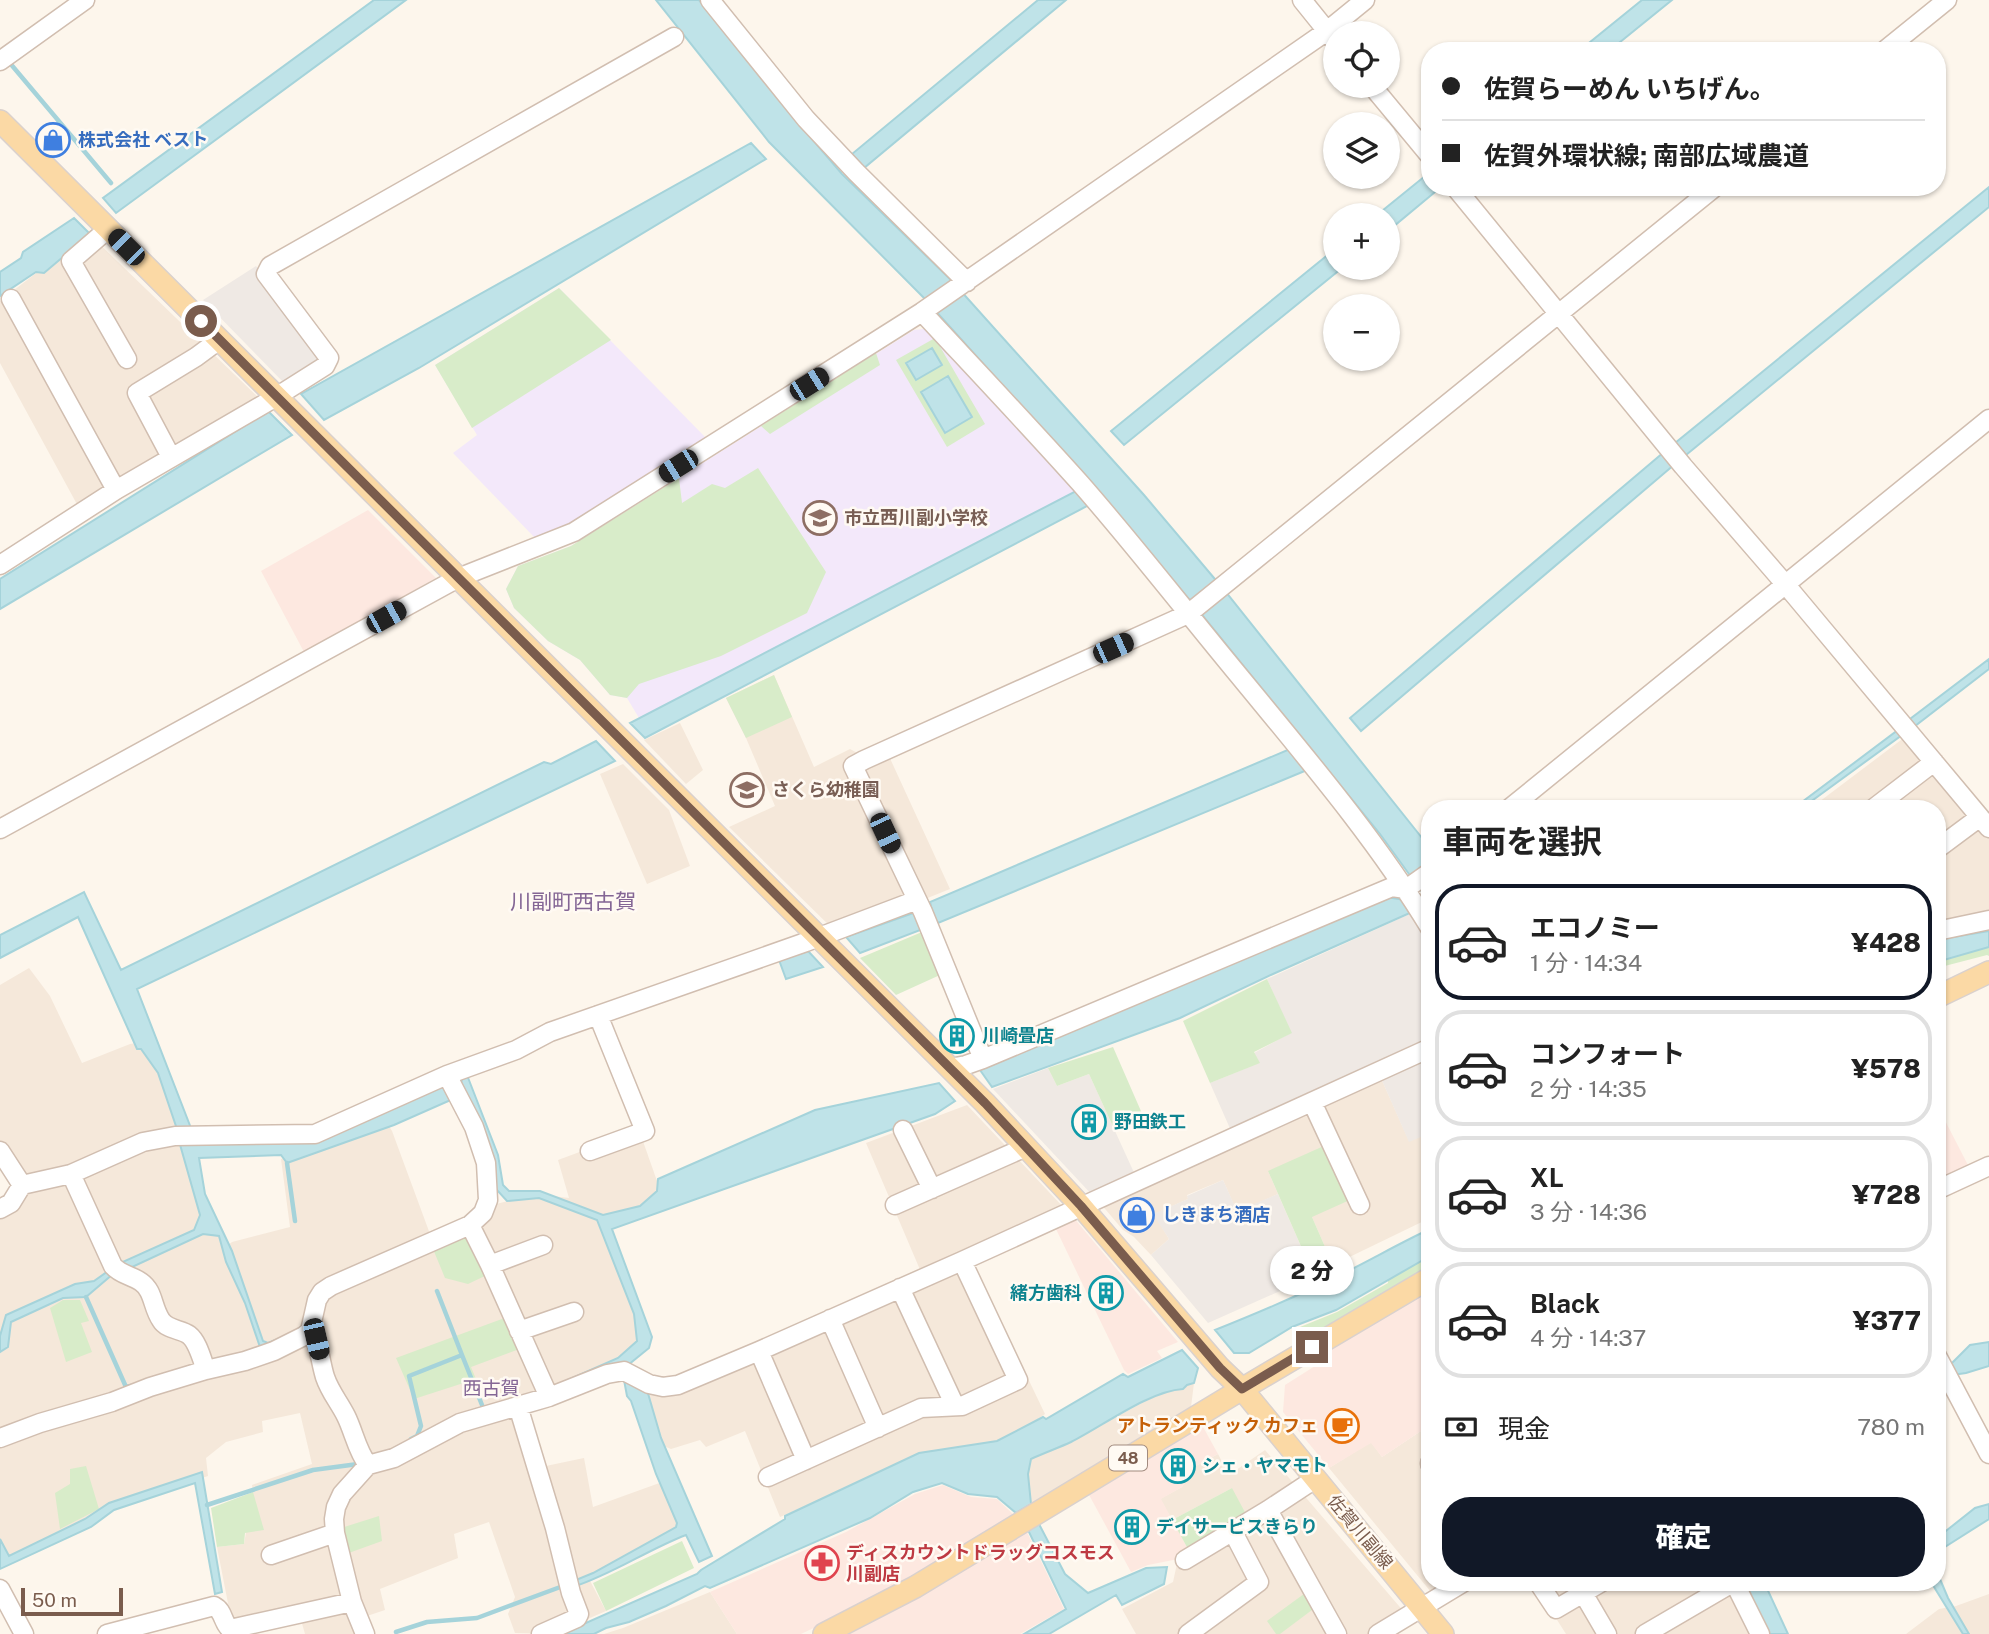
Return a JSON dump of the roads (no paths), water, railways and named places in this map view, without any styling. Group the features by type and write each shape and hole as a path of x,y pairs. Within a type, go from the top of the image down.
{"main road":[{"path":"0,121 950,1068 1081,1206"},
{"path":"1946,993 1989,972"},
{"name":"佐賀川副線","path":"1081,1206 1220,1368 1242,1389 1443,1634"},
{"name":"48","path":"824,1634 915,1587 1421,1283"}],"street":[{"path":"0,61 85,0"},
{"path":"1302,0 1323,26"},
{"path":"1345,21 1365,0"},
{"path":"1895,42 1947,0"},
{"path":"713,1 806,119 967,282"},
{"path":"0,565 171,457 325,366 329,358 266,274 270,266 674,37"},
{"path":"0,829 458,578 574,532 922,312 1323,41"},
{"path":"1382,98 1421,145"},
{"path":"1462,196 1683,466 1934,762 1983,815 1946,842"},
{"path":"983,1059 923,912 853,766 1188,614 1704,196"},
{"path":"108,229 71,261 127,359"},
{"path":"11,299 116,491"},
{"path":"922,312 1081,485 1308,761 1374,845 1421,913"},
{"path":"171,457 137,393 219,340"},
{"path":"1520,800 1989,419"},
{"path":"1884,800 1934,762"},
{"path":"950,1068 983,1059 1392,887 1406,889 1421,878"},
{"path":"0,1209 11,1203 22,1185 71,1174 143,1142 175,1136 315,1134 447,1075 516,1050 550,1032 916,900"},
{"path":"1946,929 1989,920"},
{"path":"590,1151 645,1131 598,1015"},
{"path":"365,1634 352,1602 334,1519 342,1494 368,1465 394,1458 460,1423 549,1397 607,1374 624,1371 649,1384 663,1387 678,1385 962,1261 1421,1052"},
{"path":"0,1438 150,1387 274,1351 310,1331 317,1300 322,1292 331,1286 470,1225 483,1213 488,1200 486,1163 474,1128 447,1075"},
{"path":"1312,1102 1360,1205"},
{"path":"903,1130 932,1189"},
{"path":"895,1205 1026,1147"},
{"path":"0,1151 22,1185"},
{"path":"1946,1186 1989,1166"},
{"path":"71,1174 115,1269 140,1281 151,1292 160,1319 167,1326 193,1339 206,1370"},
{"path":"470,1225 549,1397"},
{"path":"490,1265 543,1245"},
{"path":"768,1476 921,1408 962,1406 1018,1380 962,1261"},
{"path":"900,1288 955,1406"},
{"path":"519,1331 574,1312"},
{"path":"830,1319 878,1428"},
{"path":"310,1331 316,1339 325,1378 368,1465"},
{"path":"759,1351 806,1460"},
{"path":"1946,1373 1989,1454"},
{"path":"518,1406 579,1614 577,1618 541,1634"},
{"path":"1185,1560 1315,1479"},
{"path":"1268,1510 1337,1634"},
{"path":"1188,1634 1259,1582 1233,1532"},
{"path":"271,1555 335,1533"},
{"path":"0,1589 24,1634"},
{"path":"1378,1634 1449,1591"},
{"path":"1544,1591 1556,1609 1586,1591"},
{"path":"1645,1634 1719,1591"},
{"path":"1738,1591 1760,1634"},
{"path":"1583,1593 1608,1634"},
{"path":"107,1634 214,1606 220,1609 226,1626 230,1629 352,1602"}],"water":[{"path":"374,0 406,0 116,213 103,198"},
{"path":"656,0 699,0 842,174 951,280 1144,495 1225,591 1421,837 1421,891 1380,834 1096,489 924,298 769,142"},
{"path":"1038,0 1066,0 864,168 852,154"},
{"path":"1642,0 1672,0 1620,42 1590,42"},
{"path":"751,143 766,159 419,368 324,420 301,394"},
{"path":"1421,179 1421,196 1430,196 1400,221 1400,203 1392,203"},
{"path":"1989,187 1989,207 1675,464 1361,731 1350,718 1664,452"},
{"path":"74,218 90,234 44,273 36,272 0,296 0,272 21,258 23,252"},
{"path":"1323,259 1323,280 1327,280 1124,445 1111,431"},
{"path":"932,348 942,365 916,380 906,363"},
{"path":"948,376 972,417 945,433 921,392"},
{"path":"268,411 292,435 0,609 0,579"},
{"path":"1078,490 1089,505 645,738 630,723"},
{"path":"1989,659 1989,669 1915,726 1910,719"},
{"path":"1898,730 1902,735 1813,800 1805,800"},
{"path":"596,741 615,761 137,989 196,1141 320,1140 445,1084 453,1099 394,1125 287,1163 281,1155 199,1158 205,1194 232,1251 263,1341 268,1343 293,1333 261,1350 245,1303 226,1262 219,1236 203,1234 130,1268 120,1268 86,1297 63,1298 11,1322 8,1347 0,1352 0,1336 6,1315 75,1284 94,1281 118,1264 194,1230 200,1215 181,1141 158,1073 141,1049 137,1049 78,917 0,958 0,935 84,892 121,970 544,762 551,764"},
{"path":"1290,749 1307,770 938,923 933,915 930,902"},
{"path":"1386,897 1405,900 1412,912 1180,1018 992,1087 980,1070"},
{"path":"916,912 923,929 860,953 846,937"},
{"path":"1989,931 1989,947 1946,959 1947,938"},
{"path":"808,951 823,967 786,979 779,960"},
{"path":"467,1075 498,1155 503,1185 509,1191 540,1191 603,1215 640,1206 657,1191 658,1179 815,1110 939,1083 955,1101 935,1114 612,1229 652,1337 649,1348 628,1365 552,1387 618,1358 637,1341 634,1314 597,1220 539,1198 507,1201 496,1189 460,1090 462,1078"},
{"path":"1421,1234 1421,1261 1336,1310 1292,1327 1249,1353 1234,1353 1215,1330 1315,1287"},
{"path":"1989,1342 1989,1366 1946,1376 1946,1368 1970,1345"},
{"path":"1182,1350 1198,1368 1194,1383 1141,1402 1071,1442 1031,1459 1028,1474 1031,1504 1016,1513 997,1497 968,1494 942,1483 913,1492 870,1518 710,1588 705,1586 629,1622 594,1634 561,1634 697,1574 785,1519 785,1516 919,1453 997,1441 1043,1417 1046,1419 1123,1374 1128,1377"},
{"path":"624,1380 647,1390 661,1438 712,1556 699,1562 686,1535 602,1576 573,1587 571,1582 593,1573 676,1527 677,1523 627,1396"},
{"path":"202,1472 222,1592 215,1594 195,1483 114,1510 91,1527 0,1569 0,1539 9,1556 85,1519 109,1503"},
{"path":"1989,1504 1989,1519 1946,1546 1946,1531 1975,1508"},
{"path":"1039,1524 1065,1574 1088,1593 1146,1568 1167,1567 1164,1584 1122,1605 1116,1595 1049,1634 1024,1634 1066,1609 1028,1530"},
{"path":"1748,1591 1768,1591 1788,1634 1769,1634"},
{"path":"1937,1591 1945,1591 1969,1634 1963,1634"}],"waterway":[{"path":"9,62 111,183"},
{"path":"287,1163 295,1221"},
{"path":"437,1291 462,1355"},
{"path":"86,1297 126,1387 131,1386"},
{"path":"411,1439 417,1436 421,1426 409,1376 462,1355 486,1410"},
{"path":"207,1505 313,1470 358,1464"},
{"path":"396,1632 427,1622 477,1618 563,1586"}],"place":[{"name":"株式会社 ベスト","path":"53,140"},
{"name":"市立西川副小学校","path":"820,518"},
{"name":"さくら幼稚園","path":"747,790"},
{"name":"川崎畳店","path":"957,1036"},
{"name":"野田鉄工","path":"1089,1122"},
{"name":"しきまち酒店","path":"1137,1215"},
{"name":"緒方歯科","path":"1106,1293"},
{"name":"アトランティック カフェ","path":"1342,1426"},
{"name":"シェ・ヤマモト","path":"1178,1466"},
{"name":"デイサービスきらり","path":"1132,1527"},
{"name":"ディスカウントドラッグコスモス 川副店","path":"822,1563"}],"district":[{"name":"川副町西古賀","path":"573,902"},
{"name":"西古賀","path":"491,1388"}]}
